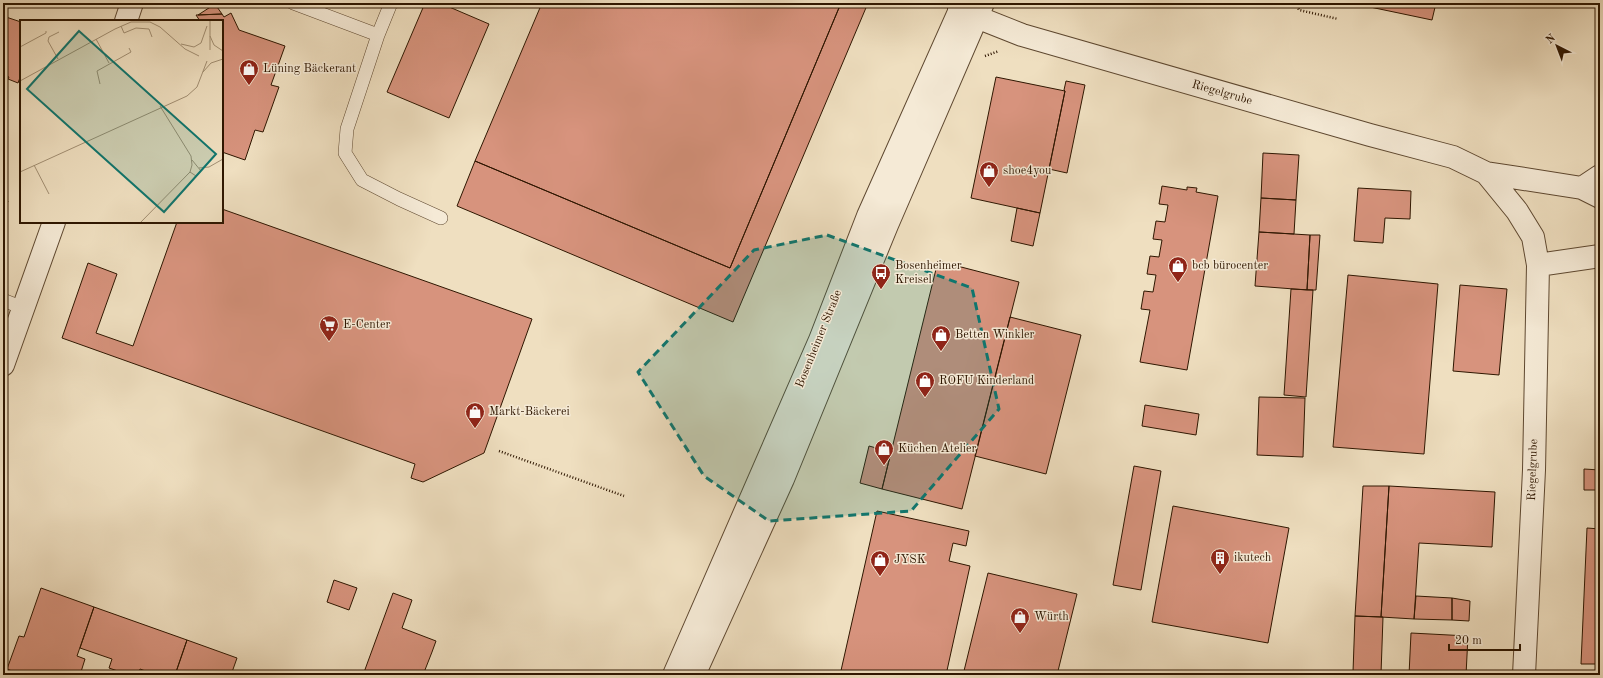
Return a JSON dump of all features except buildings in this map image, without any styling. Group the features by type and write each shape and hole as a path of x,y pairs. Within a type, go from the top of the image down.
{"street":[{"path":"126,20 132,3"},
{"name":"Riegelgrube","path":"970,8 1022,35 1370,135 1453,157 1486,173 1591,192"},
{"name":"Bosenheimer Straße","path":"674,675 820,340 868,216 970,8"},
{"name":"Bosenheimer Straße","path":"694,675 782,479 887,225 970,8"},
{"name":"Riegelgrube","path":"1486,173 1517,210 1533,237 1538,265 1534,470 1524,675"},
{"path":"1591,192 1600,176"},
{"path":"3,365 54,223"},
{"path":"1538,265 1600,256"}],"lane":[{"path":"293,3 378,35"},
{"path":"391,3 378,35 347,130 345,153 362,180 399,199 442,218"},
{"path":"3,300 23,308"}],"path":[{"path":"1296,3 1299,10 1338,19"},
{"path":"499,451 624,496"}],"highlighted area":[{"path":"827,235 972,288 999,409 911,511 769,521 704,476 638,372 754,250"}],"place":[{"name":"Lüning Bäckerant","path":"249,86"},
{"name":"shoe4you","path":"989,188"},
{"name":"bcb bürocenter","path":"1178,283"},
{"name":"Bosenheimer Kreisel","path":"881,290"},
{"name":"E-Center","path":"329,342"},
{"name":"Betten Winkler","path":"941,352"},
{"name":"ROFU Kinderland","path":"925,398"},
{"name":"Markt-Bäckerei","path":"475,429"},
{"name":"Küchen Atelier","path":"884,466"},
{"name":"ikutech","path":"1220,575"},
{"name":"JYSK","path":"880,577"},
{"name":"Würth","path":"1020,634"}]}
